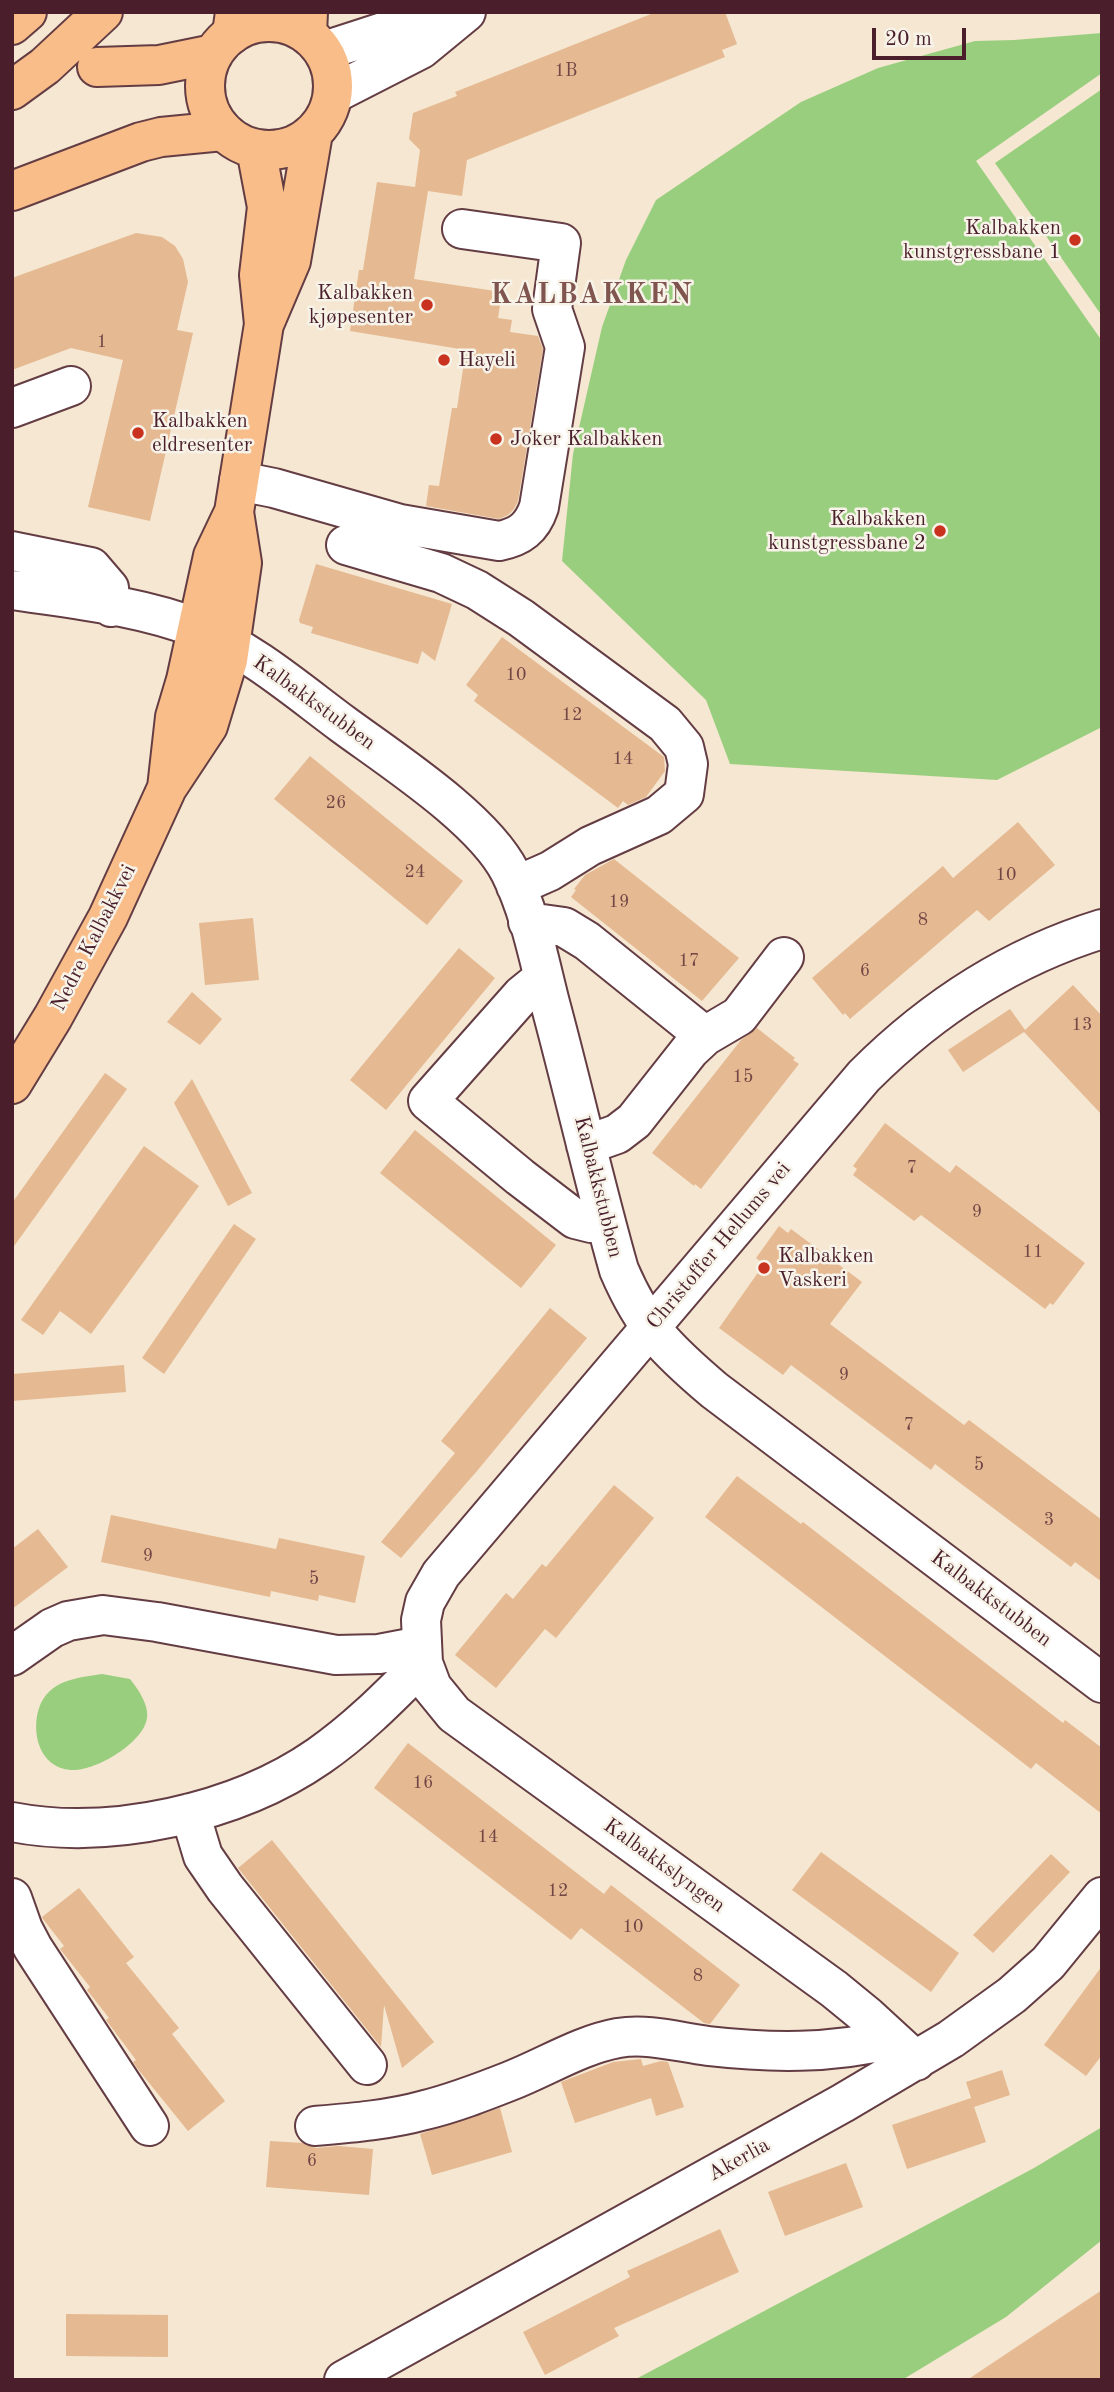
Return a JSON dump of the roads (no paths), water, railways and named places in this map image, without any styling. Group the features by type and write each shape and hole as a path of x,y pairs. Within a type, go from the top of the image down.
{"main road":[{"path":"12,24 27,12"},
{"path":"12,90 45,66 103,12"},
{"path":"97,67 159,65 227,33 250,25 270,22 313,32 330,64 334,79 327,115 313,133 296,145 277,150 256,149 238,143 223,131 213,118 207,103 205,86 207,70 227,33"},
{"path":"12,191 141,142 161,137 223,131"},
{"name":"Nedre Kalbakkvei","path":"12,1084 89,953 167,788 208,726 221,688 214,636 242,563 236,497 264,324 290,261 313,133"},
{"name":"Nedre Kalbakkvei","path":"256,149 267,207 259,275 264,324"}],"street":[{"path":"313,32 392,29 465,12"},
{"path":"333,94 421,49 465,12"},
{"path":"236,497 274,488 400,524 499,541 513,538 528,529 535,519 538,507 565,347 552,309 561,243 462,229"},
{"path":"12,408 71,386"},
{"path":"346,545 441,573 477,590 521,618 665,724 684,747 688,764 684,794 667,810 590,846 550,871 516,886"},
{"path":"12,551 91,567 109,588 111,607"},
{"name":"Kalbakkstubben","path":"12,590 168,618 214,636 260,663 348,728 464,817 491,844 508,868 528,922 619,1270 629,1294 649,1328 679,1361 714,1390 1102,1683"},
{"path":"528,922 564,927 587,941 705,1036"},
{"name":"Christoffer Hellums vei","path":"422,1655 421,1620 425,1602 441,1574 843,1098 914,1029 966,993 1017,961 1102,929"},
{"path":"586,1145 617,1134 634,1121 690,1049 705,1036 739,1016 784,957"},
{"path":"543,978 522,995 428,1101 575,1219 606,1223"},
{"path":"12,1656 52,1628 68,1621 103,1615 157,1622 336,1655 422,1655"},
{"path":"12,1822 38,1826 105,1827 190,1813 252,1792 317,1758 363,1722 422,1655"},
{"name":"Kalbakkslyngen","path":"422,1655 432,1687 454,1714 834,1989 904,2050"},
{"path":"190,1813 203,1856 225,1888 367,2065"},
{"name":"Akerlia","path":"344,2380 904,2050 981,2019 1048,1962 1102,1897"},
{"path":"12,1898 33,1948 149,2126"},
{"path":"315,2126 367,2121 424,2110 513,2080 602,2042 620,2038 649,2037 737,2049 904,2050"}],"place":[{"name":"Kalbakken kunstgressbane 1","path":"1075,240"},
{"name":"Kalbakken kjøpesenter","path":"427,305"},
{"name":"Hayeli","path":"444,360"},
{"name":"Kalbakken eldresenter","path":"138,433"},
{"name":"Joker Kalbakken","path":"496,439"},
{"name":"Kalbakken kunstgressbane 2","path":"940,531"},
{"name":"Kalbakken Vaskeri","path":"764,1268"}],"district":[{"name":"KALBAKKEN","path":"592,296"}]}
